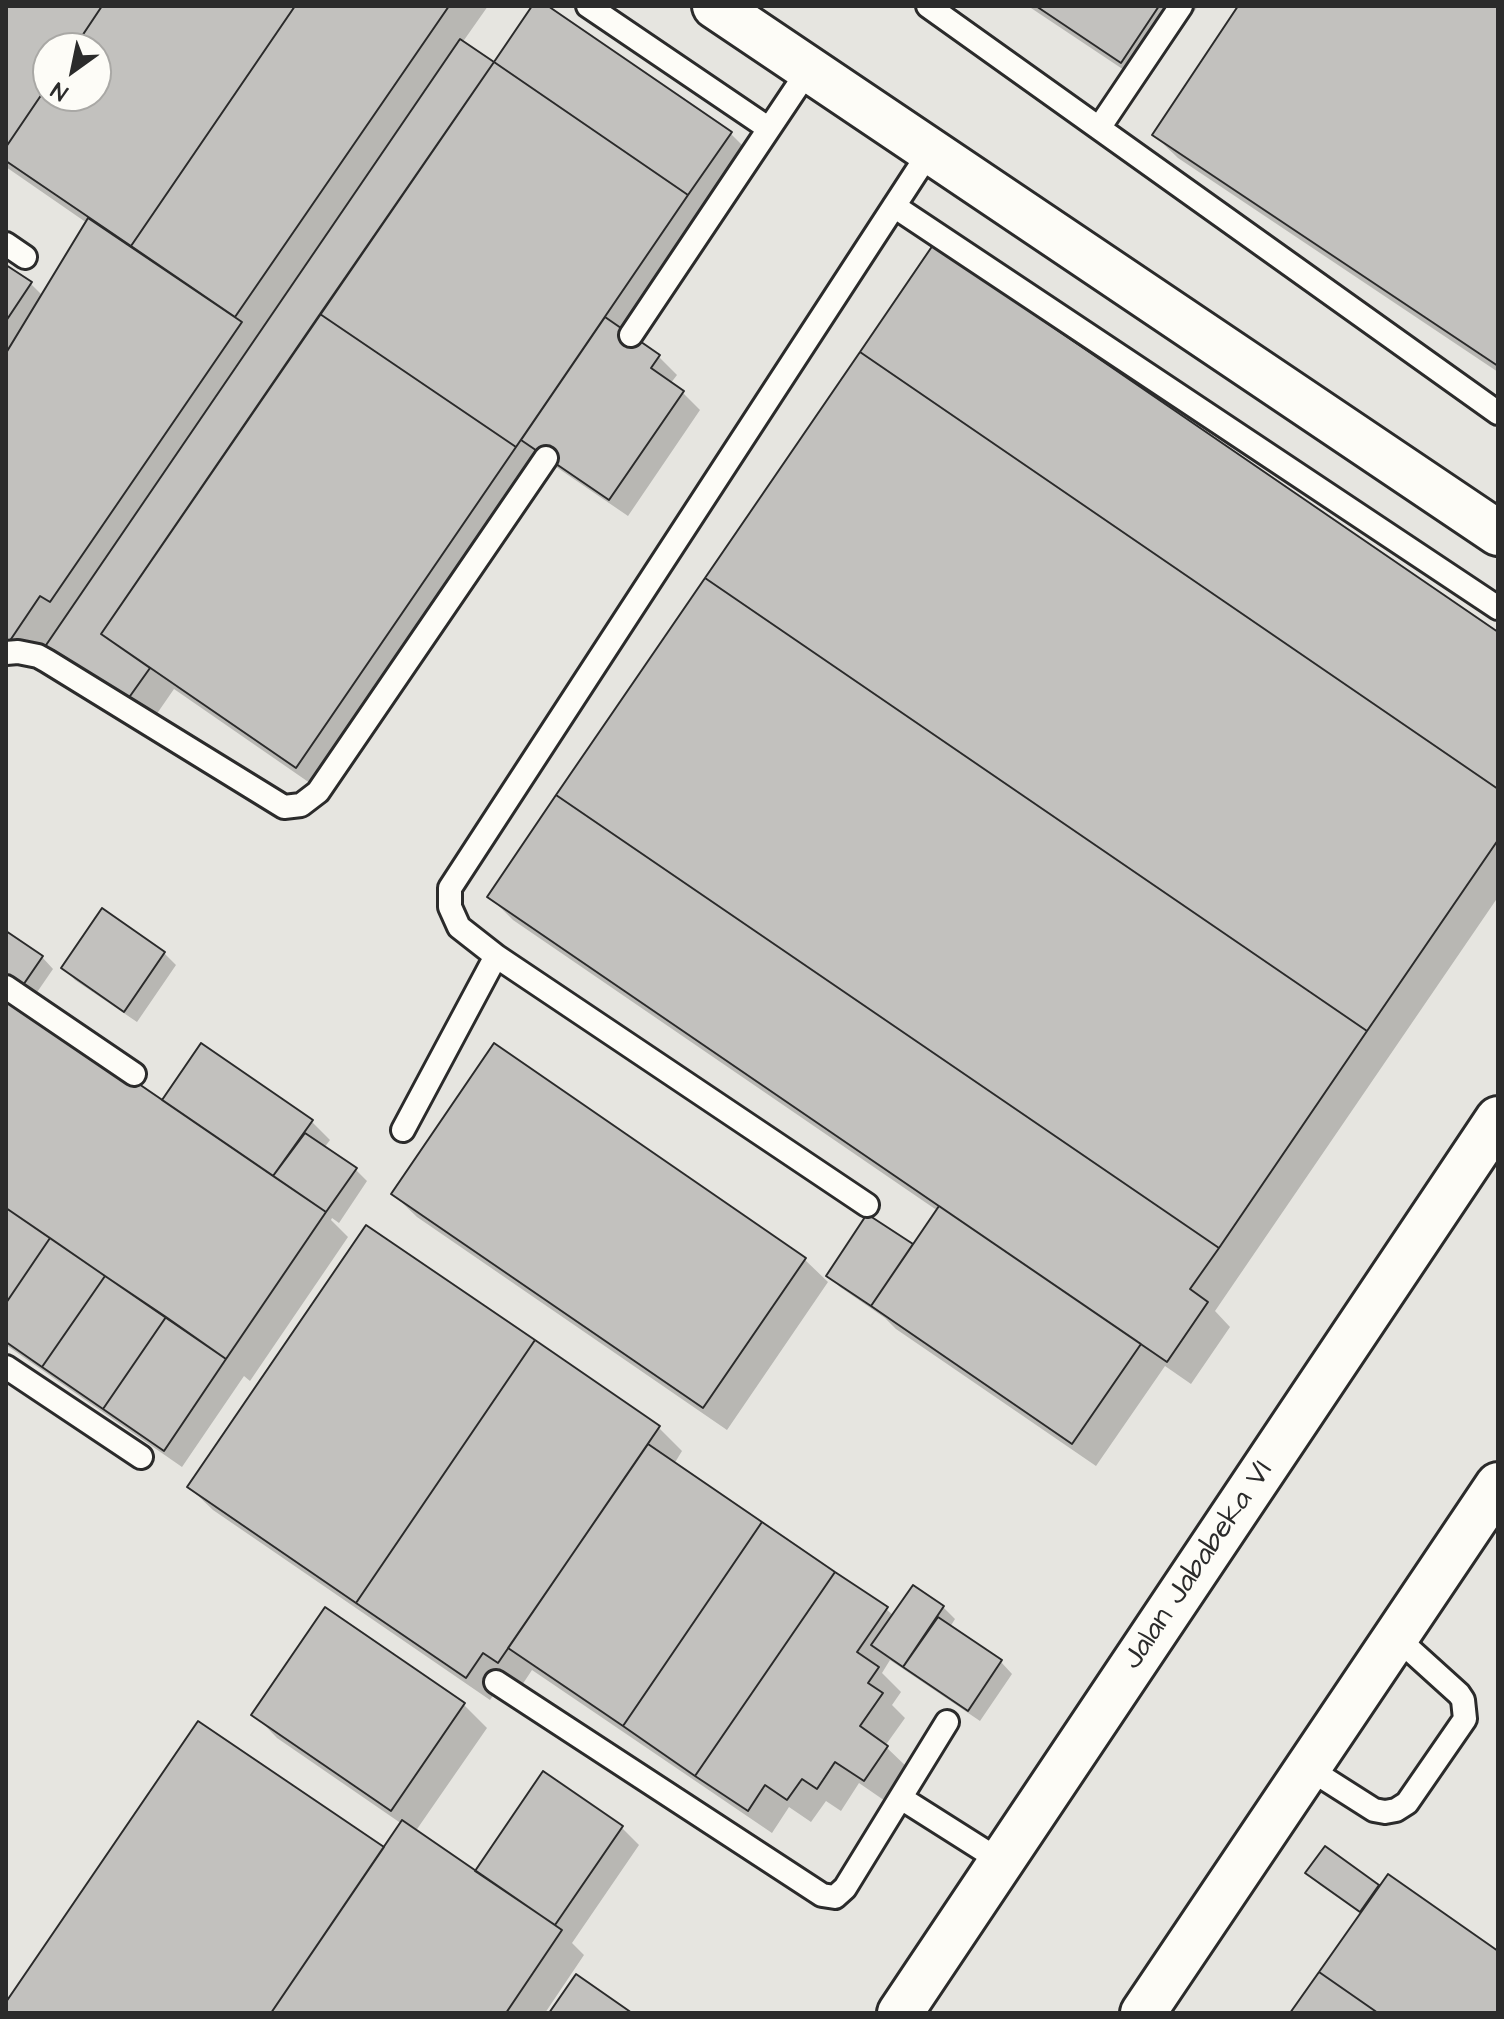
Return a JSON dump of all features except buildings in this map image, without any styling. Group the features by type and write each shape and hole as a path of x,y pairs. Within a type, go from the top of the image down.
{"street":[{"path":"715,6 1498,533"},
{"name":"Jalan Jababeka VI","path":"900,2013 1498,1119"},
{"path":"1143,2013 1498,1485"}],"lane":[{"path":"588,6 768,128"},
{"path":"928,6 1498,413"},
{"path":"1099,128 1181,6"},
{"path":"631,335 809,69"},
{"path":"867,1205 496,956 459,927 450,907 450,888 930,151"},
{"path":"894,206 1498,608"},
{"path":"6,244 25,257"},
{"path":"6,653 38,656 284,807 301,805 318,792 546,458"},
{"path":"403,1130 496,956"},
{"path":"6,987 134,1074"},
{"path":"6,1367 141,1457"},
{"path":"1308,1768 1374,1810 1396,1810 1407,1803 1465,1719 1463,1700 1459,1694 1396,1637"},
{"path":"496,1682 822,1895 835,1897 845,1888 947,1722"},
{"path":"901,1798 1002,1862"}],"shaded area":[{"path":"6,6 1498,6 1498,2013 6,2013"}]}
